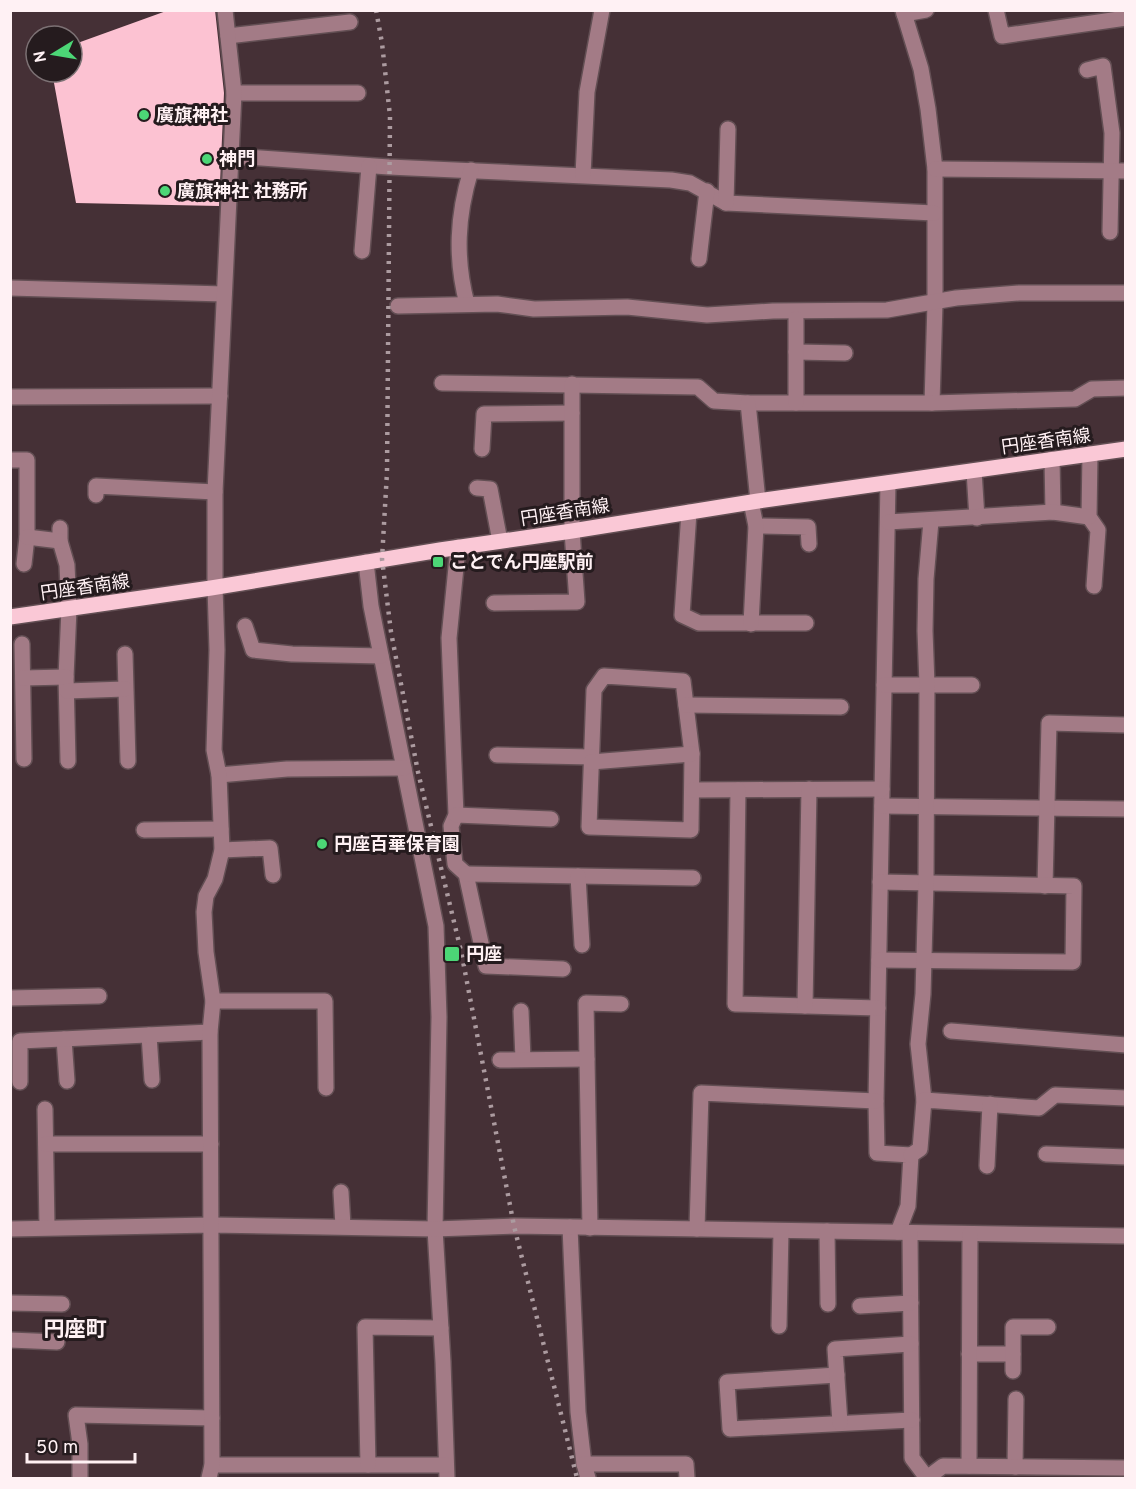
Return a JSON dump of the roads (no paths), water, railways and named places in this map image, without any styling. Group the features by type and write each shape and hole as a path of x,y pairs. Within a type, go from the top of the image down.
{"main road":[{"name":"円座香南線","path":"10,617 215,587 458,547 1125,448"}],"street":[{"path":"225,10 234,93 215,492 217,650 214,750 219,775 222,850 215,879 206,896 204,912 206,952 213,1001 210,1032 212,1418 210,1472 368,1465 447,1472 435,1229 439,1017 436,926 371,606 366,562"},
{"path":"583,175 587,92 602,10"},
{"path":"926,10 903,12 921,69 935,169 932,403"},
{"path":"996,10 1002,36 1125,18"},
{"path":"228,36 350,22"},
{"path":"1087,70 1103,66 1118,171 1110,232"},
{"path":"234,93 358,93"},
{"path":"726,203 728,129"},
{"path":"231,156 369,166 671,180 690,183 726,203 934,213"},
{"path":"362,251 369,166"},
{"path":"935,169 1118,171"},
{"path":"467,304 459,275 459,241 462,199 471,170"},
{"path":"699,260 707,191"},
{"path":"10,288 224,294"},
{"path":"398,306 497,304 534,309 627,307 707,315 773,311 887,310 966,297 1019,293 1125,293"},
{"path":"796,320 796,403"},
{"path":"796,352 845,353"},
{"path":"442,383 698,387 714,401 748,403 932,403 1076,399 1092,389 1125,388"},
{"path":"494,603 577,602 572,531 572,384"},
{"path":"10,397 220,396"},
{"path":"748,403 756,526 751,624"},
{"path":"482,449 484,414 572,412"},
{"path":"1090,454 1089,517 1098,530 1094,586"},
{"path":"1052,459 1053,512"},
{"path":"10,460 27,460 27,537 24,564"},
{"path":"974,471 977,518"},
{"path":"888,483 876,1101 877,1153 911,1155 920,1149 924,1100 918,1044 923,994 926,883 925,621 930,521"},
{"path":"96,495 96,486 215,492"},
{"path":"477,488 490,489 500,542"},
{"path":"689,512 682,615 699,623 806,623"},
{"path":"888,522 1053,512 1089,517"},
{"path":"756,526 808,527 809,544"},
{"path":"27,537 60,534 67,565 68,761"},
{"path":"458,547 449,638 456,815 451,826 454,864 466,874 486,966 563,969"},
{"path":"245,626 253,650 291,654 381,656"},
{"path":"22,644 24,759"},
{"path":"125,654 128,761"},
{"path":"604,676 683,681 692,754 691,830 589,827 594,690 604,676"},
{"path":"23,678 125,688"},
{"path":"884,685 972,685"},
{"path":"686,705 841,707"},
{"path":"1046,886 1049,723 1125,725"},
{"path":"497,755 591,759 692,754"},
{"path":"219,775 287,769 404,768"},
{"path":"805,1006 809,789"},
{"path":"693,790 882,789"},
{"path":"738,790 735,1004 878,1008"},
{"path":"882,806 1125,809"},
{"path":"456,815 551,819"},
{"path":"144,830 221,829"},
{"path":"222,850 270,848 273,875"},
{"path":"466,874 693,878"},
{"path":"578,876 582,945"},
{"path":"879,960 1073,962 1074,886 880,882"},
{"path":"10,998 99,996"},
{"path":"213,1001 324,1001 326,1088"},
{"path":"590,1228 586,1003 621,1004"},
{"path":"521,1011 523,1059"},
{"path":"951,1031 1125,1045"},
{"path":"20,1082 20,1041 210,1032"},
{"path":"149,1035 152,1080"},
{"path":"64,1039 67,1081"},
{"path":"500,1060 587,1059"},
{"path":"697,1229 701,1093 876,1101"},
{"path":"924,1100 1039,1108 1055,1095 1125,1098"},
{"path":"987,1166 990,1104"},
{"path":"45,1109 47,1227"},
{"path":"46,1144 211,1143"},
{"path":"1046,1154 1125,1157"},
{"path":"911,1155 904,1233 911,1304 912,1458 927,1478 943,1466 1125,1468"},
{"path":"341,1191 343,1226"},
{"path":"10,1228 211,1225 435,1229 570,1227 1125,1236"},
{"path":"570,1227 578,1412 586,1471 686,1464 687,1479"},
{"path":"779,1326 780,1231"},
{"path":"827,1231 828,1304"},
{"path":"969,1466 970,1234"},
{"path":"10,1303 62,1304"},
{"path":"860,1306 911,1304"},
{"path":"368,1465 365,1327 441,1328"},
{"path":"1012,1371 1013,1327 1048,1327"},
{"path":"10,1340 57,1342"},
{"path":"840,1423 835,1349 911,1344"},
{"path":"969,1354 1013,1354"},
{"path":"837,1375 727,1382 730,1429 912,1420"},
{"path":"1015,1467 1016,1399"},
{"path":"80,1477 80,1444 76,1415 212,1418"}],"railway":[{"path":"376,10 390,116 387,472 382,559 391,632 418,772 461,951 514,1226 577,1478"}],"place":[{"name":"廣旗神社","path":"144,115"},
{"name":"神門","path":"207,159"},
{"name":"廣旗神社 社務所","path":"165,191"},
{"name":"ことでん円座駅前","path":"438,562"},
{"name":"円座百華保育園","path":"322,844"},
{"name":"円座","path":"452,954"}],"district":[{"name":"円座町","path":"75,1329"}]}
